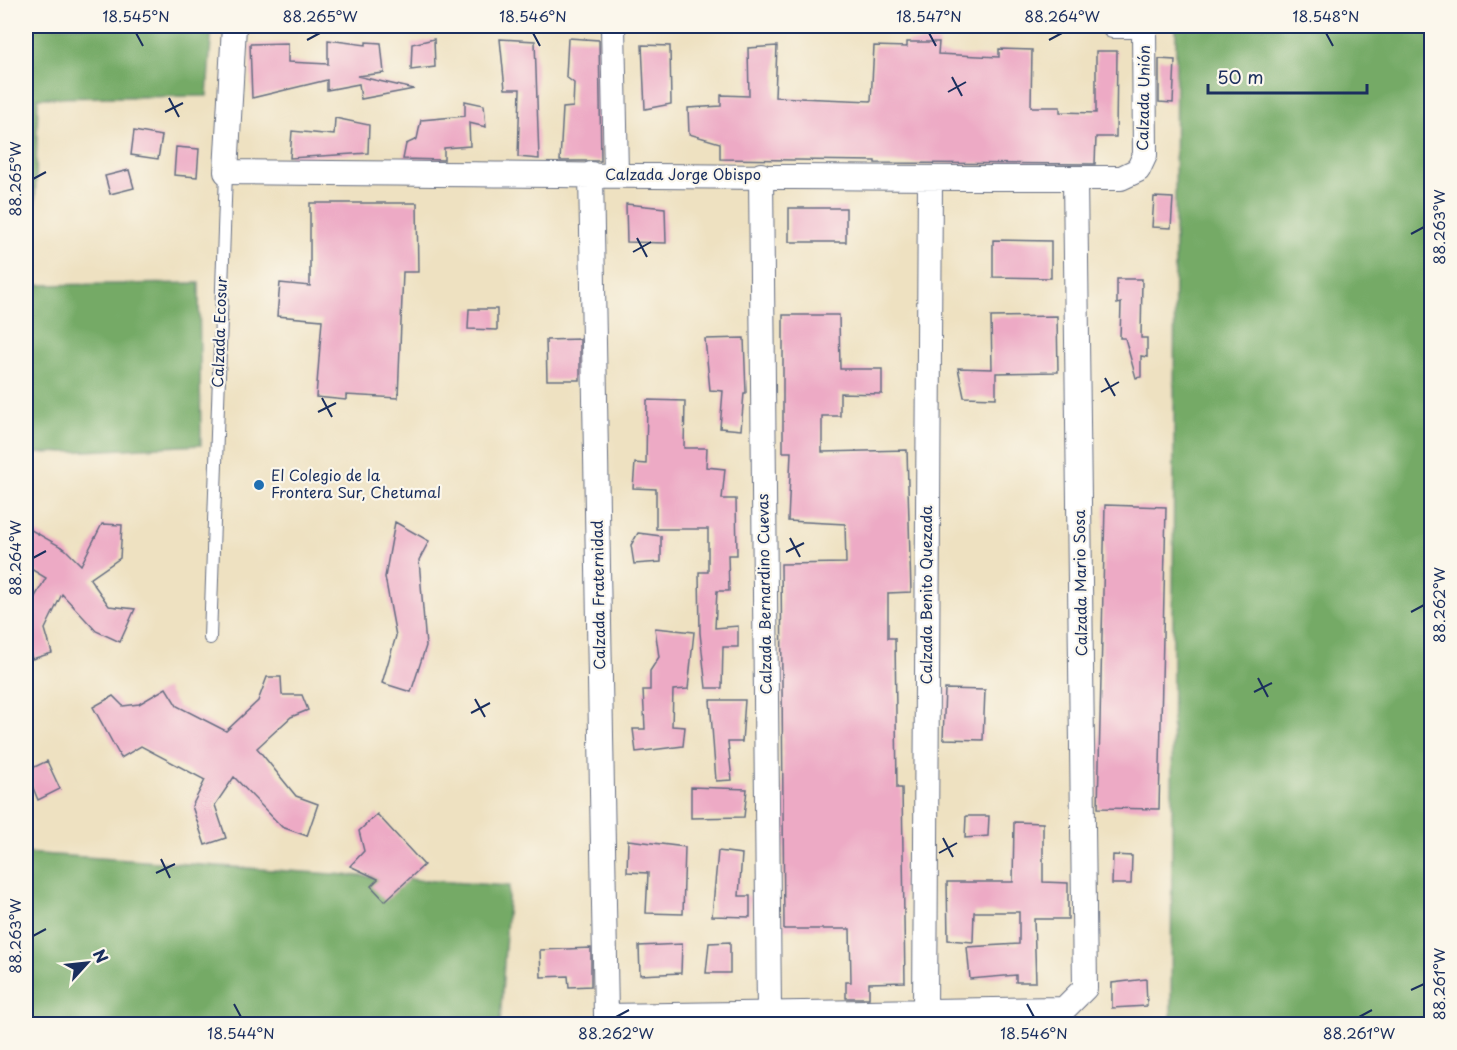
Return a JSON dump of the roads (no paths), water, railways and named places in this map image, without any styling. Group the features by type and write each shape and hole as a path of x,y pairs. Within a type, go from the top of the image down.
{"street":[{"name":"Calzada Ecosur","path":"226,172 234,26"},
{"path":"613,26 616,174"},
{"path":"1113,26 1144,26"},
{"name":"Calzada Unión","path":"1138,170 1145,154 1144,26"},
{"name":"Calzada Jorge Obispo","path":"226,172 761,175 930,179 1121,178 1138,170"},
{"name":"Calzada Fraternidad","path":"591,174 606,1016 769,1012"},
{"name":"Calzada Bernardino Cuevas","path":"761,175 769,1012"},
{"name":"Calzada Mario Sosa","path":"925,1011 1064,1009 1085,988 1075,178"},
{"name":"Calzada Benito Quezada","path":"925,1011 930,179"},
{"path":"769,1012 925,1011"}],"lane":[{"name":"Calzada Ecosur","path":"210,638 226,172"}],"place":[{"name":"El Colegio de la Frontera Sur, Chetumal","path":"259,485"}]}
